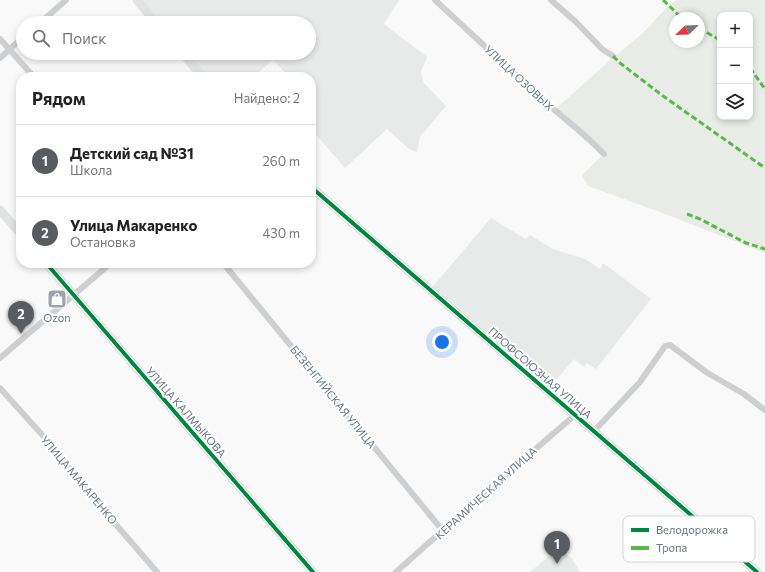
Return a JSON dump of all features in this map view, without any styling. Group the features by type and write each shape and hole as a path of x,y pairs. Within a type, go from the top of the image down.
{"street":[{"path":"48,16 66,0"},
{"path":"137,0 150,16"},
{"name":"УЛИЦА ОЗОВЫХ","path":"435,0 526,85 604,154"},
{"path":"551,0 576,22 602,49 613,56"},
{"path":"0,39 16,57"},
{"path":"0,58 16,43"},
{"path":"19,60 30,72"},
{"path":"188,60 199,72"},
{"name":"ПРОФСОЮЗНАЯ УЛИЦА","path":"316,191 692,516"},
{"path":"0,210 16,228"},
{"name":"УЛИЦА КАЛМЫКОВА","path":"50,268 313,572"},
{"path":"0,358 105,268"},
{"name":"БЕЗЕНГИЙСКАЯ УЛИЦА","path":"227,268 443,531"},
{"path":"594,432 640,382 665,346 670,345 706,372 744,394 765,410"},
{"name":"УЛИЦА МАКАРЕНКО","path":"0,388 45,438 156,572"},
{"name":"КЕРАМИЧЕСКАЯ УЛИЦА","path":"396,572 575,415"},
{"name":"ПРОФСОЮЗНАЯ УЛИЦА","path":"745,562 757,572"}],"shaded area":[{"path":"137,0 399,0 384,24 427,57 421,72 424,83 446,106 420,137 417,152 409,149 387,129 345,168 316,135 316,72 284,72 273,60 316,60 316,16 150,16"},
{"path":"677,0 765,0 765,253 588,186 582,175 604,154 554,110 605,65 613,56 618,54 643,33 669,5"},
{"path":"188,60 273,60 259,72 199,72"},
{"path":"491,218 526,239 530,235 553,249 585,259 600,269 603,263 651,299 596,369 587,363 584,367 574,359 547,391 430,290"},
{"path":"557,553 564,553 571,557 580,572 530,572 549,556"}],"marked path":[{"path":"663,0 675,12"},
{"path":"705,31 717,38"},
{"path":"613,56 663,96 765,168"},
{"path":"753,72 765,89"},
{"path":"687,214 700,219 746,243 765,249"}],"cycle path":[{"path":"316,191 692,516"},
{"path":"50,268 313,572"},
{"path":"745,562 757,572"}],"place":[{"name":"Ozon","path":"57,299"},
{"name":"Улица Макаренко","path":"21,334"},
{"name":"Детский сад №31","path":"557,564"}]}
